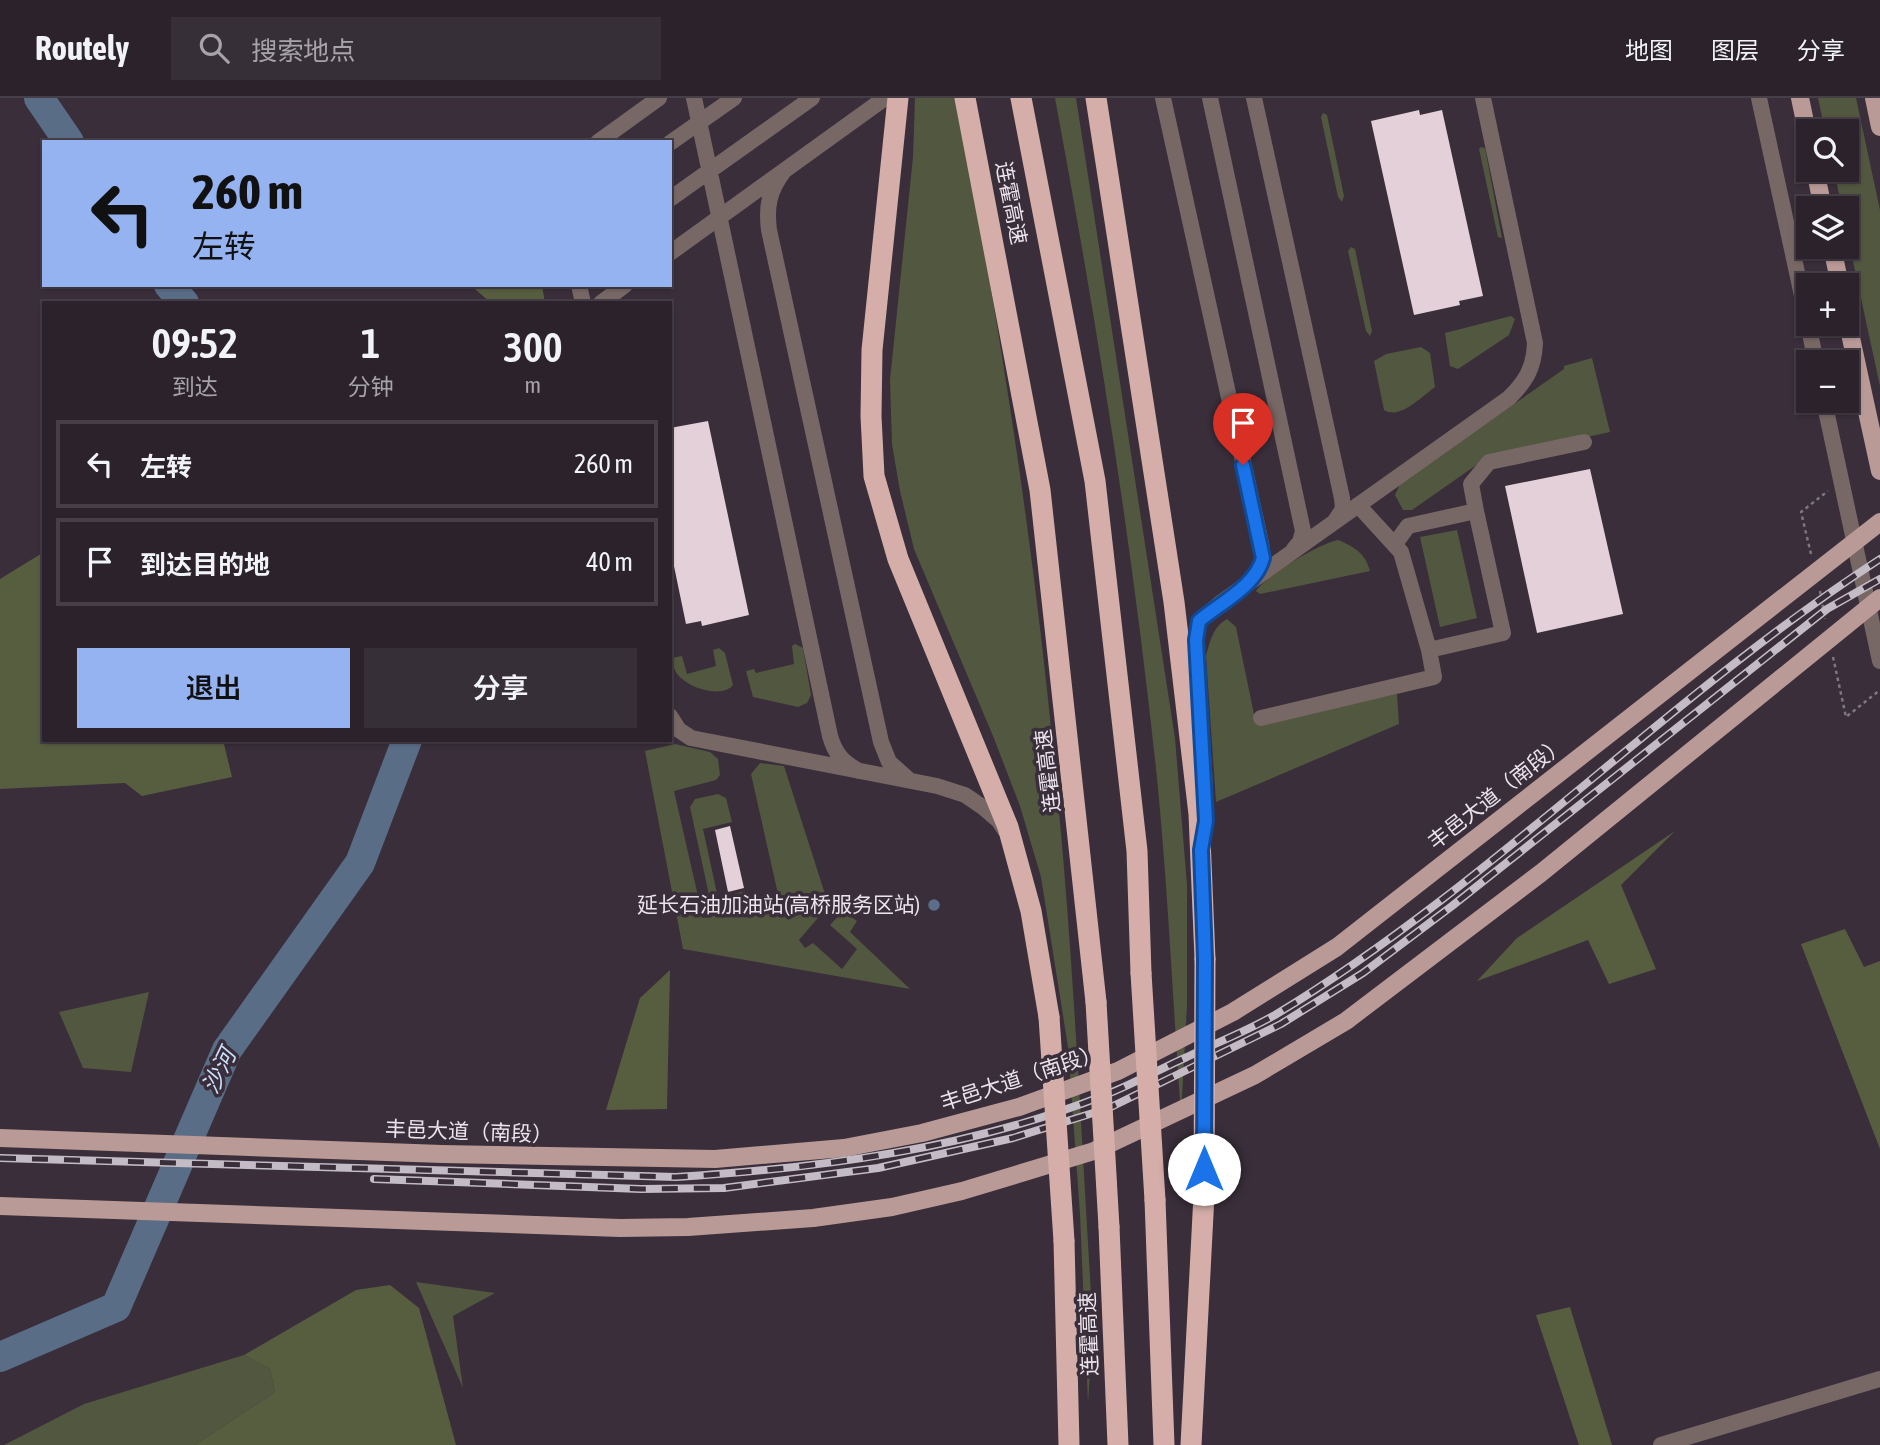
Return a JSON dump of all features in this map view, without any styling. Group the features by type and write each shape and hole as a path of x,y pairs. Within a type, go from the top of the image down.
{"highway":[{"path":"898,98 872,350 874,476 898,559 1008,827 1031,911 1049,1017 1064,1241 1069,1445"},
{"name":"连霍高速","path":"965,98 1040,489 1096,1002 1118,1445"},
{"name":"连霍高速","path":"1021,98 1095,481 1137,851 1141,973 1155,1200 1164,1445"},
{"path":"1096,98 1174,602 1199,814 1205,959 1204,1195 1191,1445"}],"main road":[{"path":"1800,98 1804,119"},
{"path":"1874,99 1880,127"},
{"path":"1851,336 1880,471"},
{"name":"丰邑大道（南段）","path":"0,1138 690,1160 779,1156 845,1148 922,1133 1018,1107 1118,1071 1233,1012 1337,947 1880,522"},
{"path":"0,1206 620,1228 688,1227 813,1218 892,1206 962,1191 1094,1151 1255,1075 1346,1021 1541,873 1874,603"}],"street":[{"path":"601,140 659,98"},
{"path":"694,98 830,736 834,749 845,762 859,771"},
{"path":"672,142 734,98"},
{"path":"672,197 812,98"},
{"path":"672,252 884,98"},
{"path":"1163,98 1261,543 1263,558 1260,570 1251,581"},
{"path":"1210,98 1303,531 1300,542 1293,551"},
{"path":"1254,98 1342,498 1342,509 1335,521"},
{"path":"1201,850 1206,821 1196,640 1199,621 1508,398 1523,385 1534,360 1535,343 1483,98"},
{"path":"1759,98 1797,273"},
{"path":"784,171 773,186 766,208 769,230 881,742 889,762 908,779"},
{"path":"604,301 622,287"},
{"path":"1827,413 1855,542 1874,603 1880,661"},
{"path":"1429,650 1503,633 1471,484 1489,462 1584,442"},
{"path":"1261,718 1434,677 1411,579 1401,552 1357,505"},
{"path":"1395,544 1408,526 1476,510"},
{"path":"672,719 679,730 691,738 908,779 965,795 999,821 1013,846"},
{"path":"1661,1445 1880,1379"}],"path":[{"path":"1842,481 1801,512 1846,717 1880,690"}],"green space":[{"path":"915,98 956,98 989,275 1041,632 1070,939 1078,1068 1093,1325 1088,1403 1080,1214 1068,1047 1041,877 1020,806 993,736 914,549 892,444 890,380 913,157"},
{"path":"1055,98 1076,98 1175,738 1187,885 1187,1005 1181,1116 1157,778 1137,607 1113,437"},
{"path":"1818,98 1856,98 1880,210 1880,386 1859,289 1859,273 1856,273 1852,259 1859,259 1859,196 1839,196 1837,182 1859,182 1859,119 1822,119"},
{"path":"1323,113 1327,115 1344,196 1342,202 1338,197 1321,117"},
{"path":"1485,148 1502,238 1498,237 1479,149"},
{"path":"1351,247 1355,249 1372,331 1370,336 1366,331 1348,251"},
{"path":"542,287 545,301 489,301 475,289"},
{"path":"1511,316 1515,319 1509,335 1458,369 1450,366 1445,333"},
{"path":"1421,347 1430,353 1435,387 1403,410 1384,410 1374,361 1386,354"},
{"path":"1592,358 1610,432 1485,459 1412,510 1403,510 1395,495 1400,484 1564,369 1564,366"},
{"path":"1457,530 1477,618 1440,627 1420,537"},
{"path":"1338,540 1358,551 1370,571 1260,594 1256,591 1294,561 1318,547"},
{"path":"42,553 42,742 223,742 232,777 142,796 125,783 0,789 0,579"},
{"path":"1227,619 1236,627 1256,724 1397,694 1399,724 1216,802 1206,656 1215,630"},
{"path":"795,644 803,648 811,695 807,703 798,707 753,697 746,671 754,669 756,673 794,664 792,646"},
{"path":"719,648 725,653 733,685 728,689 715,691 700,688 686,682 676,672 672,658 682,656 687,674 716,666 713,650"},
{"path":"675,744 710,752 718,759 720,775 716,780 674,791 703,918 780,903 751,774 760,763 784,766 825,894 834,899 799,940 805,948 813,943 842,969 857,949 830,925 843,911 857,921 850,932 910,989 683,949 645,751"},
{"path":"718,794 726,798 732,822 703,829 718,898 745,891 742,901 718,904 712,902 709,895 690,807 695,799"},
{"path":"1675,831 1621,885 1656,969 1609,984 1588,940 1477,981 1517,938"},
{"path":"1845,929 1864,967 1880,961 1880,1149 1801,944"},
{"path":"670,970 667,1109 606,1110 640,998"},
{"path":"149,992 131,1072 83,1068 59,1012"},
{"path":"416,1282 495,1293 453,1316 463,1388"},
{"path":"390,1285 419,1308 456,1445 195,1445 275,1392 270,1369 244,1355 356,1290"},
{"path":"1570,1307 1612,1445 1579,1445 1536,1315"},
{"path":"244,1355 270,1369 275,1392 195,1445 4,1445 84,1404"}],"building":[{"path":"1419,110 1420,115 1442,110 1483,296 1459,301 1460,305 1414,315 1371,121"},
{"path":"708,421 749,615 702,626 701,621 686,624 672,557 672,428"},
{"path":"1590,469 1623,614 1537,633 1505,486"},
{"path":"730,826 744,888 728,892 715,830"}],"waterway":[{"name":"沙河","path":"39,98 68,140"},
{"name":"沙河","path":"171,287 182,301"},
{"name":"沙河","path":"0,1357 116,1307 227,1050 360,863 406,742"}],"railway":[{"path":"0,1158 676,1177 785,1168 894,1153 948,1142 1053,1114 1115,1091 1254,1026 1355,963 1506,849 1727,670 1880,559"},
{"path":"374,1179 641,1189 724,1188 878,1168 1013,1138 1109,1108 1281,1024 1363,973 1452,906 1827,609 1880,579"}],"place":[{"name":"延长石油加油站(高桥服务区站)","path":"934,905"}],"route":[{"path":"1204,1169 1205,959 1201,850 1206,821 1196,640 1199,621 1251,581 1260,570 1263,558 1261,543 1243,465"}]}
